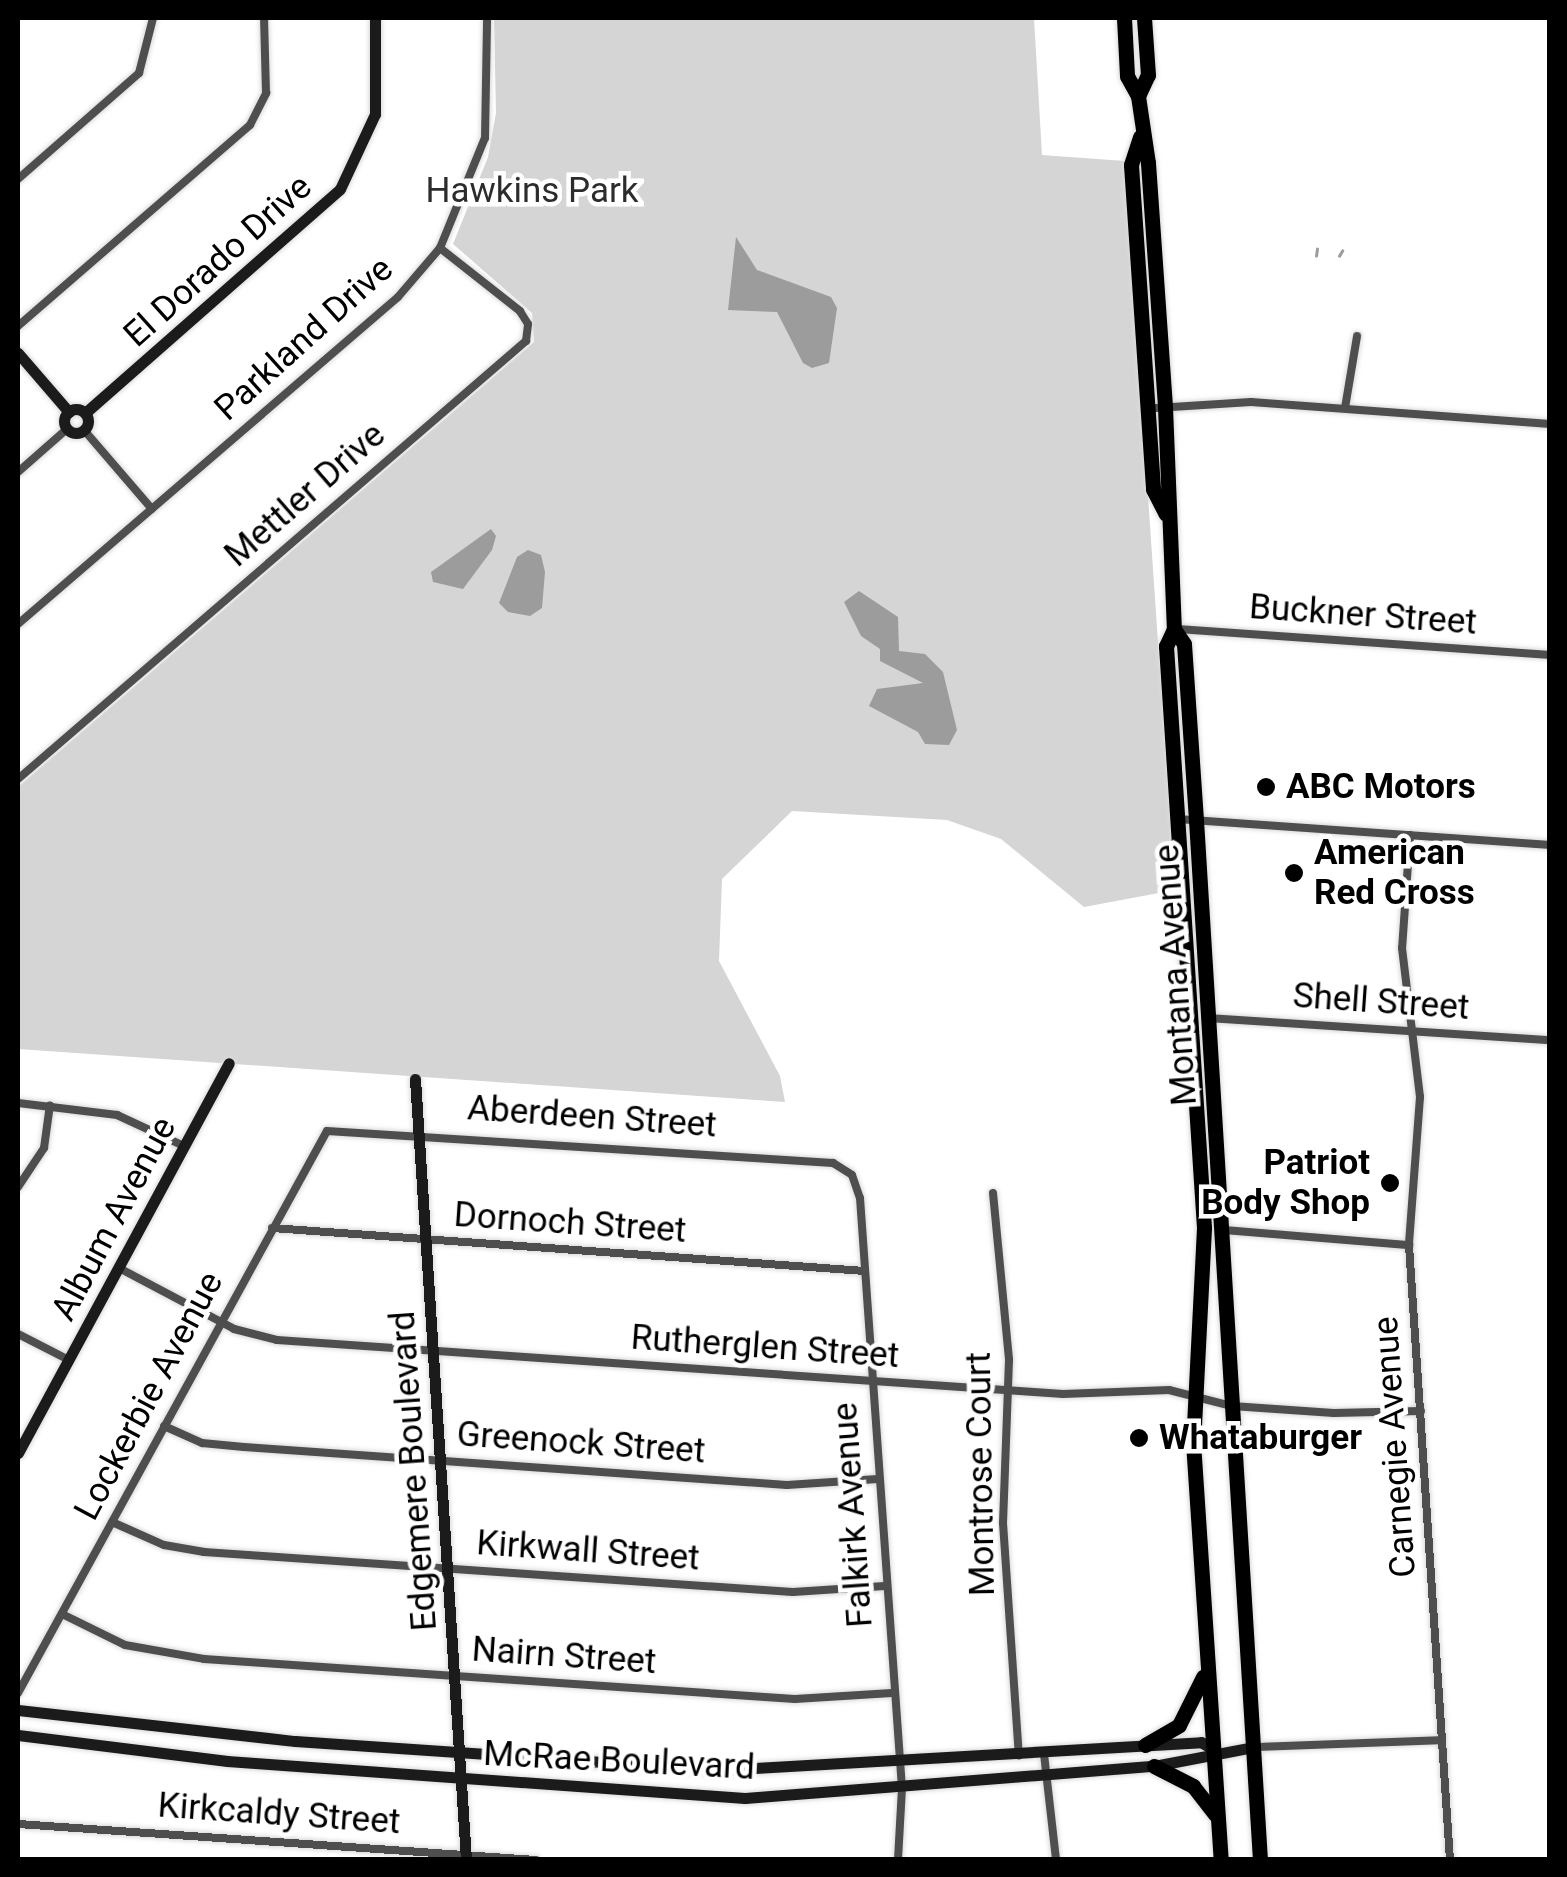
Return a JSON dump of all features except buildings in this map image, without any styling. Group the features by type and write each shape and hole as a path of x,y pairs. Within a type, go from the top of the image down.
{"highway":[{"name":"Montana Avenue","path":"1124,18 1128,76 1138,96 1174,629 1184,644 1224,1230 1260,1860"},
{"name":"Montana Avenue","path":"1138,96 1148,75 1144,18"},
{"name":"Montana Avenue","path":"1139,138 1132,185 1154,489 1164,512"},
{"name":"Montana Avenue","path":"1174,629 1166,646 1204,1228 1195,1394 1205,1668 1220,1860"},
{"path":"1145,1745 1170,1734 1188,1714 1205,1668"},
{"path":"1154,1766 1194,1786 1218,1818"}],"main road":[{"name":"El Dorado Drive","path":"85,414 340,189 375,114 375,18"},
{"path":"18,353 69,412 85,414 84,430 67,428 69,412"},
{"name":"Album Avenue","path":"18,1453 229,1063"},
{"name":"Edgemere Boulevard","path":"416,1078 466,1857"},
{"name":"McRae Boulevard","path":"18,1710 460,1753 768,1771 1200,1742 1214,1750"},
{"name":"McRae Boulevard","path":"18,1735 227,1761 745,1798 1154,1766 1197,1761 1214,1750 1254,1747"}],"street":[{"path":"18,180 139,72 153,18"},
{"path":"18,326 250,125 268,76 264,18"},
{"name":"Parkland Drive","path":"18,624 398,297 440,248 486,138 487,18"},
{"name":"Mettler Drive","path":"18,779 526,341 528,324 520,310 440,248"},
{"path":"1345,408 1357,336"},
{"path":"1160,408 1251,402 1550,424"},
{"path":"18,472 67,428"},
{"path":"84,430 152,509"},
{"name":"Buckner Street","path":"1174,629 1550,655"},
{"path":"1178,818 1550,845"},
{"name":"Carnegie Avenue","path":"1410,835 1402,948 1420,1096 1409,1245 1450,1860"},
{"name":"Shell Street","path":"1208,1018 1550,1040"},
{"path":"18,1103 117,1114 184,1146"},
{"path":"18,1187 44,1148 50,1105"},
{"name":"Aberdeen Street","path":"332,1130 418,1132 825,1162 847,1171"},
{"name":"Lockerbie Avenue","path":"18,1693 272,1228 332,1130"},
{"name":"Falkirk Avenue","path":"847,1171 859,1188 892,1693 902,1788 898,1860"},
{"name":"Montrose Court","path":"993,1192 1009,1391 1003,1523 1019,1755"},
{"name":"Dornoch Street","path":"272,1228 864,1271"},
{"path":"1224,1230 1409,1245"},
{"name":"Rutherglen Street","path":"119,1268 220,1322 277,1340 1009,1391 1195,1394 1232,1406 1421,1411"},
{"path":"18,1334 68,1360"},
{"name":"Greenock Street","path":"164,1426 202,1443 440,1461 788,1485 878,1479"},
{"name":"Kirkwall Street","path":"112,1522 192,1550 792,1592 885,1586"},
{"name":"Nairn Street","path":"62,1614 113,1641 170,1656 795,1700 892,1693"},
{"path":"1254,1747 1442,1740"},
{"path":"1044,1754 1056,1860"},
{"name":"Kirkcaldy Street","path":"18,1824 536,1860"}],"green space":[{"name":"Hawkins Park","path":"494,18 1034,18 1042,155 1125,161 1175,890 1084,907 1001,839 947,820 792,811 722,879 719,961 780,1076 785,1102 18,1049 18,787 534,342 532,313 453,244 488,157 496,113"}],"shaded area":[{"path":"736,237 757,270 831,297 837,308 829,363 812,368 803,363 777,312 728,310"},
{"path":"491,529 496,536 492,550 463,589 433,582 431,572"},
{"path":"528,550 541,555 545,572 542,608 530,616 508,612 499,603 517,557"},
{"path":"859,591 898,617 899,651 925,654 943,672 957,730 949,745 925,744 918,732 869,706 877,689 923,683 880,661 880,649 861,636 844,602"}],"waterway":[{"path":"1316,256 1317,249"},
{"path":"1339,256 1342,251"}],"place":[{"name":"ABC Motors","path":"1266,787"},
{"name":"American Red Cross","path":"1294,873"},
{"name":"Patriot Body Shop","path":"1390,1183"},
{"name":"Whataburger","path":"1139,1438"}]}
